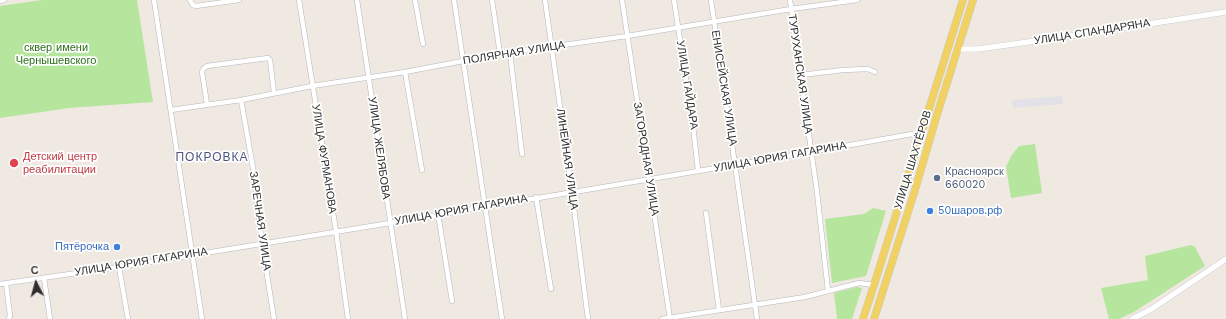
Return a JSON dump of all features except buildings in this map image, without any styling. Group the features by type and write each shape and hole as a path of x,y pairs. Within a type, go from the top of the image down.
{"main road":[{"name":"УЛИЦА ШАХТЁРОВ","path":"863,319 963,0"},
{"name":"УЛИЦА ШАХТЁРОВ","path":"874,319 973,0"}],"street":[{"path":"0,1 4,0"},
{"path":"154,0 202,319"},
{"path":"190,0 193,5 196,6 239,0"},
{"name":"УЛИЦА ФУРМАНОВА","path":"299,0 336,231 348,319"},
{"name":"УЛИЦА ЖЕЛЯБОВА","path":"358,0 405,319"},
{"path":"415,0 423,44"},
{"path":"454,0 502,319"},
{"path":"492,0 500,54"},
{"name":"ЛИНЕЙНАЯ УЛИЦА","path":"545,0 588,319"},
{"name":"ЗАГОРОДНАЯ УЛИЦА","path":"622,0 670,318"},
{"name":"УЛИЦА ГАЙДАРА","path":"674,0 698,170"},
{"name":"ЕНИСЕЙСКАЯ УЛИЦА","path":"711,0 756,319"},
{"name":"ТУРУХАНСКАЯ УЛИЦА","path":"790,0 828,291"},
{"name":"ПОЛЯРНАЯ УЛИЦА","path":"171,110 241,100 312,86 405,72 500,54 857,0"},
{"name":"УЛИЦА СПАНДАРЯНА","path":"958,49 978,49 1226,12"},
{"path":"510,53 522,154"},
{"path":"207,104 202,72 207,66 266,57 270,60 274,93"},
{"path":"801,75 843,70 868,69 875,72"},
{"path":"405,72 422,170"},
{"name":"ЗАРЕЧНАЯ УЛИЦА","path":"241,100 253,168 262,243 274,319"},
{"name":"УЛИЦА ЮРИЯ ГАГАРИНА","path":"0,284 390,223 912,134 920,138"},
{"path":"536,197 551,289"},
{"path":"706,213 719,310"},
{"path":"438,214 452,301"},
{"path":"1132,319 1150,310 1226,259"},
{"path":"119,266 128,319"},
{"path":"44,278 50,319"},
{"path":"6,283 10,315 9,319"},
{"path":"662,319 805,297 859,283 874,285"}],"shaded area":[{"path":"1062,96 1063,104 1013,108 1012,100"}],"green space":[{"name":"сквер имени Чернышевского","path":"42,0 137,0 153,102 69,108 0,118 0,6"},
{"path":"1035,144 1042,193 1011,198 1006,167 1011,156 1019,146"},
{"path":"873,208 886,211 866,276 832,283 825,219 864,214"},
{"path":"1191,245 1195,247 1205,266 1134,312 1119,319 1109,319 1101,288 1148,280 1145,256"},
{"path":"857,287 862,288 852,319 837,319 834,293"}],"place":[{"name":"Детский центр реабилитации","path":"14,163"},
{"name":"Красноярск 660020","path":"937,178"},
{"name":"50шаров.рф","path":"930,211"},
{"name":"Пятёрочка","path":"117,247"}],"district":[{"name":"ПОКРОВКА","path":"212,157"}]}
